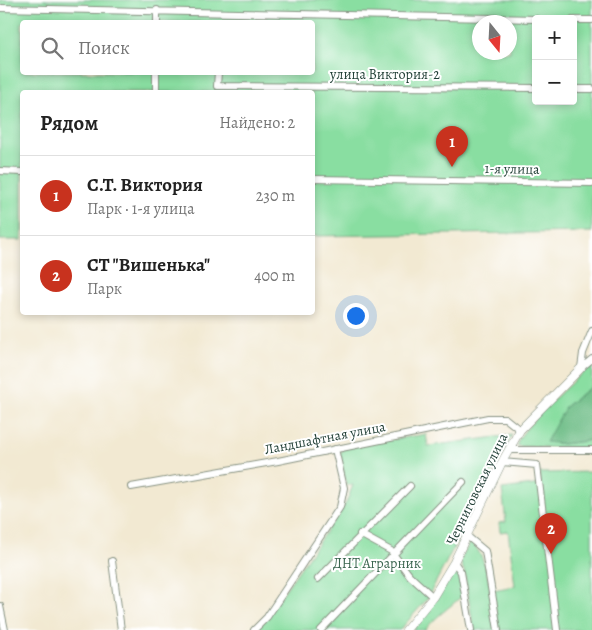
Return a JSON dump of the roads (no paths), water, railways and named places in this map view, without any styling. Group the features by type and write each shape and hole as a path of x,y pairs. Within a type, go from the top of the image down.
{"street":[{"path":"0,8 532,19"},
{"path":"157,10 157,20"},
{"path":"218,13 218,20"},
{"path":"577,20 592,20"},
{"path":"156,75 156,90"},
{"name":"улица Виктория-2","path":"218,75 218,86 532,88"},
{"path":"577,89 592,89"},
{"path":"0,171 20,172"},
{"name":"1-я улица","path":"315,179 592,183"},
{"path":"581,368 582,353 592,331"},
{"path":"581,368 592,359"},
{"name":"Черниговская улица","path":"406,630 433,597 454,562 502,462 520,430 545,402 581,368"},
{"name":"Ландшафтная улица","path":"131,487 336,449 488,418 505,418 520,430"},
{"path":"254,630 267,617 340,507 344,488 336,449"},
{"path":"509,450 592,450"},
{"path":"502,462 536,465 558,630"},
{"path":"321,630 394,555 447,496 463,482"},
{"path":"318,579 360,534 410,486"},
{"path":"360,534 391,551 410,576 433,597"},
{"path":"468,536 485,551 498,630"},
{"path":"112,561 121,630"},
{"path":"454,562 462,572 471,630"},
{"path":"0,606 5,630"}],"place":[{"name":"С.Т. Виктория","path":"452,167"},
{"name":"СТ \"Вишенька\"","path":"551,554"}],"park label":[{"name":"ДНТ Аграрник","path":"377,563"}]}
